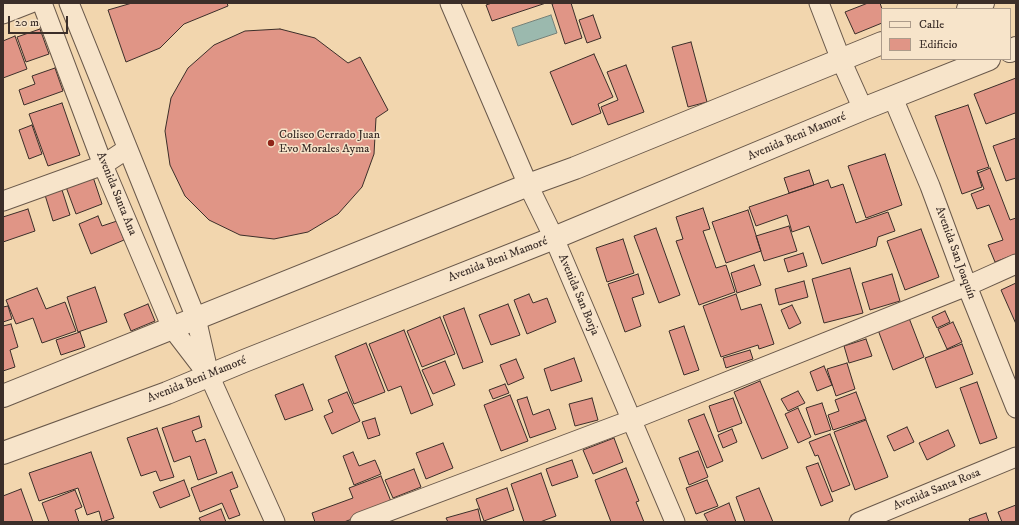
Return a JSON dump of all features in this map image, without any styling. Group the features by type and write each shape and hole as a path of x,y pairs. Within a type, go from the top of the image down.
{"street":[{"path":"3,14 31,3"},
{"name":"Avenida Santa Ana","path":"42,3 103,165 172,328 208,375"},
{"name":"Avenida Santa Ana","path":"69,3 196,318 208,375 275,522"},
{"name":"Avenida San Borja","path":"450,3 528,185 554,238 675,522"},
{"path":"819,3 841,60 863,109"},
{"path":"970,8 983,3"},
{"path":"3,396 528,185 575,168 881,43"},
{"name":"Avenida Beni Mamoré","path":"3,453 167,393 208,375 554,238 863,109 987,60"},
{"name":"Avenida San Joaquín","path":"893,98 930,186 967,286 1016,408"},
{"path":"3,201 103,165 127,149"},
{"path":"360,522 631,420 967,286 1016,264"},
{"name":"Avenida Santa Rosa","path":"859,522 1016,457"}],"water":[{"path":"551,15 557,33 518,46 512,28"}],"building":[{"path":"132,3 227,3 228,6 184,24 160,48 126,62 108,10"},
{"path":"492,3 546,3 492,21 486,5"},
{"path":"571,3 582,38 565,44 552,4"},
{"path":"868,3 880,3 882,8 881,23 855,34 845,12"},
{"path":"593,15 601,38 587,43 579,20"},
{"path":"40,29 49,54 26,62 17,37"},
{"name":"Coliseo Cerrado Juan Evo Morales Ayma","path":"280,29 315,38 348,63 360,57 388,110 376,118 374,154 362,187 338,214 308,232 274,239 240,235 209,220 185,196 170,165 165,131 171,98 188,68 214,45 245,31"},
{"path":"15,36 27,69 3,78 3,41"},
{"path":"691,42 707,102 688,107 672,47"},
{"path":"594,54 613,97 598,104 601,113 572,125 550,72"},
{"path":"626,65 644,112 608,125 601,107 618,100 607,72"},
{"path":"55,68 63,91 24,105 19,90 35,84 32,76"},
{"path":"1016,78 1016,115 1015,113 986,124 974,94"},
{"path":"62,103 80,155 48,166 29,114"},
{"path":"968,105 989,167 977,171 982,187 962,194 935,116"},
{"path":"32,125 42,154 29,159 19,130"},
{"path":"1016,138 1016,178 1006,181 993,146"},
{"path":"885,154 902,205 866,218 848,166"},
{"path":"990,168 1010,220 1016,218 1016,254 995,262 988,245 1003,240 989,205 977,209 971,194 984,189 978,173"},
{"path":"809,170 814,185 789,193 784,178"},
{"path":"93,177 102,204 76,214 66,187"},
{"path":"828,180 831,188 843,184 856,223 888,212 895,231 878,237 876,246 822,264 809,226 792,232 787,215 756,226 749,207"},
{"path":"62,190 70,215 53,221 45,195"},
{"path":"703,208 710,229 703,231 716,268 726,265 735,292 699,305 676,241 683,239 676,217"},
{"path":"28,209 35,231 3,242 3,217"},
{"path":"748,210 761,251 726,263 712,222"},
{"path":"98,216 102,226 117,221 124,240 91,254 79,224"},
{"path":"789,226 797,251 764,261 756,236"},
{"path":"656,228 680,295 659,303 634,236"},
{"path":"921,229 939,277 905,290 887,241"},
{"path":"623,239 634,273 607,282 596,248"},
{"path":"803,253 807,266 788,272 784,259"},
{"path":"754,265 761,285 737,293 731,273"},
{"path":"850,268 863,313 824,323 812,279"},
{"path":"638,274 644,294 632,298 641,326 625,332 608,284"},
{"path":"892,274 900,301 870,310 862,283"},
{"path":"804,281 808,297 779,305 775,289"},
{"path":"1016,283 1016,324 1001,290"},
{"path":"95,287 107,322 78,332 67,297"},
{"path":"37,288 46,309 65,302 76,331 42,343 33,318 16,324 6,300"},
{"path":"529,294 533,303 547,298 556,322 527,334 514,300"},
{"path":"736,294 741,310 761,304 774,344 759,349 758,345 721,357 703,306"},
{"path":"148,304 155,321 131,331 124,314"},
{"path":"508,304 520,335 491,345 479,315"},
{"path":"792,305 801,323 789,329 781,310"},
{"path":"8,306 12,319 3,322 3,307"},
{"path":"464,308 483,362 463,369 443,316"},
{"path":"945,311 950,322 937,328 932,317"},
{"path":"440,317 455,354 422,367 407,331"},
{"path":"909,318 924,357 893,370 878,330"},
{"path":"953,322 962,342 947,349 938,329"},
{"path":"11,324 18,347 10,350 15,367 3,371 3,326"},
{"path":"684,326 699,370 684,375 669,331"},
{"path":"404,330 433,405 411,414 401,386 388,391 369,344"},
{"path":"80,332 85,347 61,355 56,340"},
{"path":"866,339 872,356 849,363 844,346"},
{"path":"366,343 385,392 354,404 335,356"},
{"path":"962,344 973,374 936,388 925,358"},
{"path":"750,350 753,359 726,368 723,358"},
{"path":"574,358 582,381 551,391 544,369"},
{"path":"516,359 524,378 508,385 500,365"},
{"path":"445,361 455,385 433,394 422,370"},
{"path":"847,363 855,389 836,396 827,369"},
{"path":"824,366 832,385 817,391 810,372"},
{"path":"760,381 788,448 762,459 734,392"},
{"path":"977,382 997,438 980,444 960,388"},
{"path":"303,384 313,410 285,420 275,395"},
{"path":"505,384 509,393 493,399 489,390"},
{"path":"798,391 805,403 788,411 781,399"},
{"path":"347,392 360,421 332,434 324,416 333,412 328,400"},
{"path":"856,392 866,419 833,430 828,415 839,411 835,400"},
{"path":"510,395 528,441 501,451 484,405"},
{"path":"527,397 533,415 549,409 556,429 530,438 517,400"},
{"path":"592,398 598,420 575,426 569,404"},
{"path":"733,398 742,423 718,432 709,406"},
{"path":"822,403 831,430 815,435 806,408"},
{"path":"798,408 811,437 798,443 785,414"},
{"path":"704,414 723,461 707,468 688,420"},
{"path":"199,416 202,427 192,431 196,442 205,439 217,473 198,480 190,456 174,462 162,428"},
{"path":"375,418 380,435 368,439 362,422"},
{"path":"866,420 888,477 855,490 834,432"},
{"path":"907,427 914,442 894,451 887,436"},
{"path":"157,428 174,477 160,481 156,471 141,476 127,438"},
{"path":"732,429 737,442 723,448 718,435"},
{"path":"948,430 955,446 927,460 919,443"},
{"path":"830,434 850,485 832,492 818,455 815,456 809,442"},
{"path":"614,438 623,462 593,474 583,450"},
{"path":"443,443 453,468 426,479 416,453"},
{"path":"698,451 708,477 689,485 679,458"},
{"path":"91,452 114,518 102,522 99,511 87,515 78,488 39,501 29,473"},
{"path":"353,452 359,466 375,460 381,474 354,485 343,456"},
{"path":"572,460 578,477 552,486 546,469"},
{"path":"818,463 833,501 821,506 806,467"},
{"path":"626,468 639,501 636,502 644,522 611,522 595,480"},
{"path":"414,469 421,487 393,498 385,480"},
{"path":"232,472 238,487 230,490 240,515 229,519 222,503 200,512 191,488"},
{"path":"541,473 556,516 540,522 524,522 511,484"},
{"path":"381,476 392,504 344,522 315,522 312,513 353,498 349,488"},
{"path":"184,480 190,496 160,508 153,492"},
{"path":"707,480 718,506 696,514 686,488"},
{"path":"507,488 514,510 484,521 476,499"},
{"path":"759,488 773,522 745,522 736,497"},
{"path":"21,489 33,522 3,522 3,496"},
{"path":"75,490 82,507 75,510 79,522 49,522 42,503"},
{"path":"729,503 736,522 708,522 704,514"},
{"path":"1016,505 1016,522 1002,522 998,512"},
{"path":"221,509 226,522 201,522 199,518"},
{"path":"478,509 481,522 448,522 446,518"},
{"path":"986,513 989,522 970,522 969,519"}],"place":[{"name":"Coliseo Cerrado Juan Evo Morales Ayma","path":"271,143"}]}
